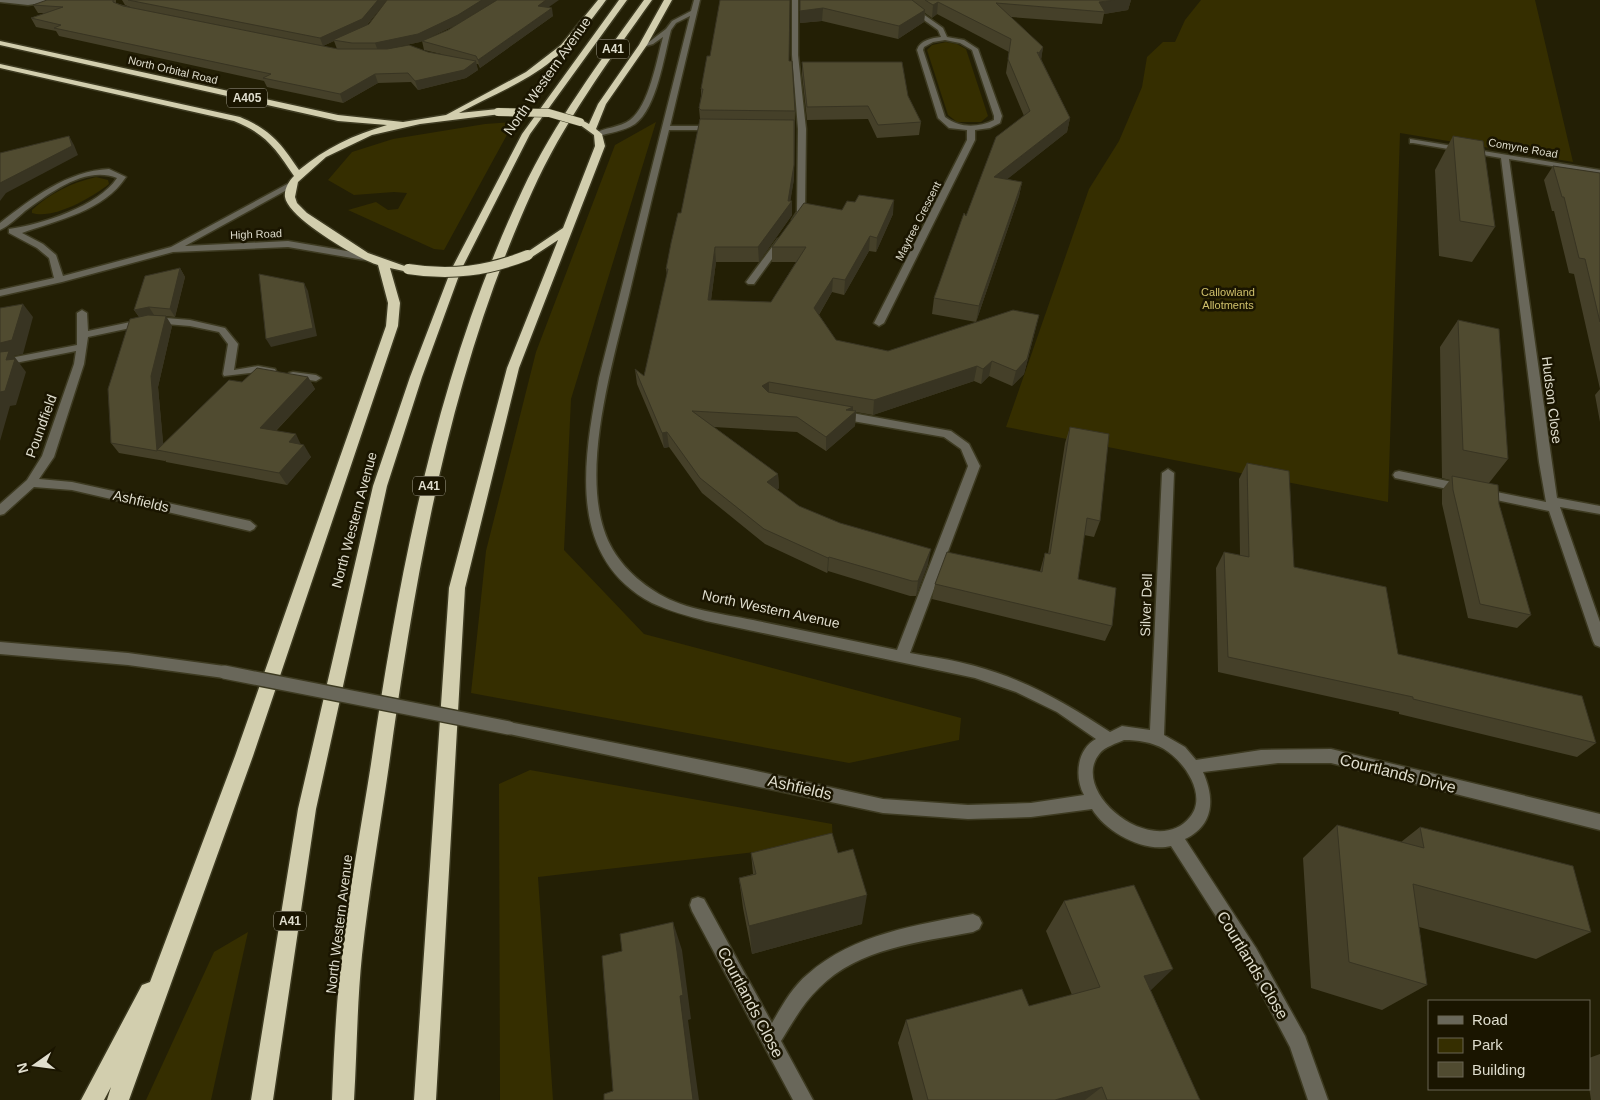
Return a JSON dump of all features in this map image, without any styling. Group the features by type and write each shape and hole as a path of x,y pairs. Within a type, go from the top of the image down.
{"highway":[{"path":"446,118 477,98 516,81 547,61 572,40 602,0"},
{"name":"North Western Avenue","path":"262,1100 307,808 376,504 407,404 456,270 506,171 526,134 624,0"},
{"name":"North Western Avenue","path":"343,1100 354,940 393,670 416,546 445,419 480,306 505,240 527,190 578,98 648,0"},
{"path":"425,1100 457,588 513,368 600,146 595,132 602,104 643,45 668,0"},
{"name":"North Orbital Road","path":"0,43 329,116 402,124"},
{"name":"A405","path":"0,66 237,119 256,126 277,142 295,180"},
{"path":"567,229 528,255 502,266 471,273 437,275 376,260 297,213 289,199 295,180 314,161 347,141 371,132 402,124 498,112 549,113 580,122 595,132"},
{"path":"118,1100 244,756 392,326 394,303 376,260"},
{"path":"92,1100 176,944"}],"street":[{"path":"0,0 12,2 60,0"},
{"name":"North Western Avenue","path":"697,0 604,378 595,432 590,490 600,539 612,563 634,584 655,598 675,607 706,616 975,672 1021,688 1062,708 1108,738"},
{"path":"790,228 802,212 802,129 795,55 795,0"},
{"path":"898,0 941,29 946,38"},
{"path":"643,45 651,44 668,30 674,22 693,12"},
{"path":"595,132 617,130 638,118 647,102 668,30"},
{"path":"946,38 962,41 975,49 998,116 994,124 971,128 952,126 942,118 925,68 921,46 931,40 946,38"},
{"path":"664,128 723,128"},
{"name":"Maytree Crescent","path":"879,323 971,140 971,128"},
{"path":"792,129 802,129"},
{"name":"Comyne Road","path":"1413,141 1600,172"},
{"name":"Hudson Close","path":"1505,156 1545,462 1554,505 1600,641"},
{"path":"0,228 35,201 74,178 106,172 116,173 122,177 120,184 108,194 84,207 16,232"},
{"name":"High Road","path":"172,249 295,180"},
{"path":"0,228 16,232 40,246 53,257 59,280"},
{"path":"751,282 785,235"},
{"name":"High Road","path":"0,293 59,280 172,249 288,244 376,260"},
{"name":"Poundfield","path":"0,511 5,502 31,483 48,457 79,364 84,335 82,313"},
{"path":"84,335 154,320 190,323 222,330 233,344 228,374 258,370 316,378"},
{"path":"0,363 82,347"},
{"path":"825,412 947,434 962,442 970,453 974,466 902,656"},
{"name":"Silver Dell","path":"1156,738 1168,473"},
{"path":"1399,474 1554,505 1600,510"},
{"name":"Ashfields","path":"31,483 72,486 250,526"},
{"name":"Ashfields","path":"0,648 128,659 224,672 747,776 883,806 968,812 1031,810 1094,802"},
{"path":"1122,733 1140,733 1156,738 1171,746 1193,767 1201,784 1204,801 1200,817 1190,829 1175,837 1158,839 1139,836 1121,828 1105,816 1094,802 1087,786 1085,771 1088,757 1096,745 1108,738 1122,733"},
{"name":"Courtlands Drive","path":"1193,767 1245,757 1280,754 1331,756 1600,822"},
{"name":"Courtlands Close","path":"1175,837 1250,954 1298,1042 1318,1100"},
{"name":"Courtlands Close","path":"698,905 803,1100"},
{"path":"771,1041 798,997 822,974 852,956 898,938 973,923"}],"green space":[{"name":"Callowland Allotments","path":"1201,0 1535,0 1573,162 1400,133 1388,502 1006,427 1089,189 1119,141 1142,87 1147,57 1163,42 1175,42 1185,20"},
{"path":"946,42 957,44 966,49 988,116 981,122 957,122 948,115 927,50 932,45"},
{"path":"514,122 444,250 434,249 348,210 376,202 388,210 398,209 407,193 354,195 328,180 352,152 393,139 485,124"},
{"path":"656,122 571,399 564,550 644,634 961,718 959,740 849,763 471,693 486,551 536,352 615,145"},
{"path":"96,177 108,180 109,184 72,206 51,213 32,213 32,210 54,194 78,182"},
{"path":"530,770 832,824 833,843 538,877 553,1100 500,1100 499,784"},
{"path":"248,932 211,1100 146,1100 214,952"}],"building":[{"path":"47,0 113,0 113,2 123,6 338,49 387,49 409,45 428,52 476,61 464,70 415,81 408,73 375,74 340,94 263,78 271,74 54,28 61,25 31,18 63,7 33,5"},
{"path":"128,0 378,0 362,19 320,38"},
{"path":"387,0 482,0 458,15 418,34 375,43 352,43 333,40 369,24"},
{"path":"497,0 546,0 538,6 552,8 478,60 476,56 422,41 448,30"},
{"path":"720,0 790,0 789,61 792,61 795,111 701,110 699,108 707,56 710,56"},
{"path":"800,0 912,0 925,10 899,26 823,8 800,11"},
{"path":"925,0 1115,0 1099,2 1105,12 996,3 1043,47 1039,53 1037,52 1070,118 994,177 1022,182 979,306 934,298 964,213 966,216 996,137 1030,111 1008,59 1011,39 938,2 933,5"},
{"path":"802,62 902,62 908,96 921,122 878,125 868,106 807,107"},
{"path":"700,119 794,120 794,165 788,201 792,201 758,247 715,247 708,300 771,302 806,247 772,247 804,203 842,210 847,201 855,202 859,195 894,200 877,238 870,236 845,280 833,278 814,308 836,340 888,351 1013,310 1039,315 1027,359 1016,371 992,361 983,369 977,366 874,400 769,382 762,386 768,392 853,407 846,410 856,411 826,437 797,417 692,411 778,474 767,482 799,506 840,523 931,549 918,581 828,558 764,529 700,478 667,432 662,433 635,369 644,376 668,269 666,269 671,243 678,213 681,213"},
{"path":"69,136 72,146 0,183 0,153"},
{"path":"1453,136 1483,141 1495,227 1460,221"},
{"path":"1553,166 1600,173 1600,322 1585,259 1579,258 1564,197 1562,197"},
{"path":"180,268 170,309 149,307 134,310 145,276"},
{"path":"259,274 304,283 313,328 266,339"},
{"path":"23,304 12,340 0,343 0,308"},
{"path":"148,315 166,316 151,376 157,451 111,443 108,389 130,319"},
{"path":"1458,320 1499,329 1508,459 1463,450"},
{"path":"9,351 6,360 15,359 5,391 0,392 0,352"},
{"path":"257,368 308,377 260,428 296,434 289,442 304,445 279,473 157,450 229,380 242,382"},
{"path":"1070,427 1109,434 1100,521 1087,518 1078,579 1116,588 1112,626 935,584 947,552 1042,572 1045,553 1050,554"},
{"path":"1247,463 1289,471 1294,567 1386,587 1398,654 1582,696 1596,743 1413,699 1413,697 1228,657 1224,552 1249,557"},
{"path":"1452,476 1498,485 1499,504 1531,615 1480,604 1453,490"},
{"path":"1337,825 1424,848 1420,827 1573,866 1591,932 1413,884 1427,985 1349,962"},
{"path":"832,833 838,853 853,849 867,895 749,926 739,878 756,874 751,853"},
{"path":"1134,885 1173,969 1144,976 1200,1100 1107,1100 1102,1087 1055,1100 928,1100 906,1020 1022,989 1029,1006 1100,987 1064,901"},
{"path":"673,922 683,995 680,996 693,1100 604,1100 604,1094 613,1091 602,956 622,951 620,934"}]}
